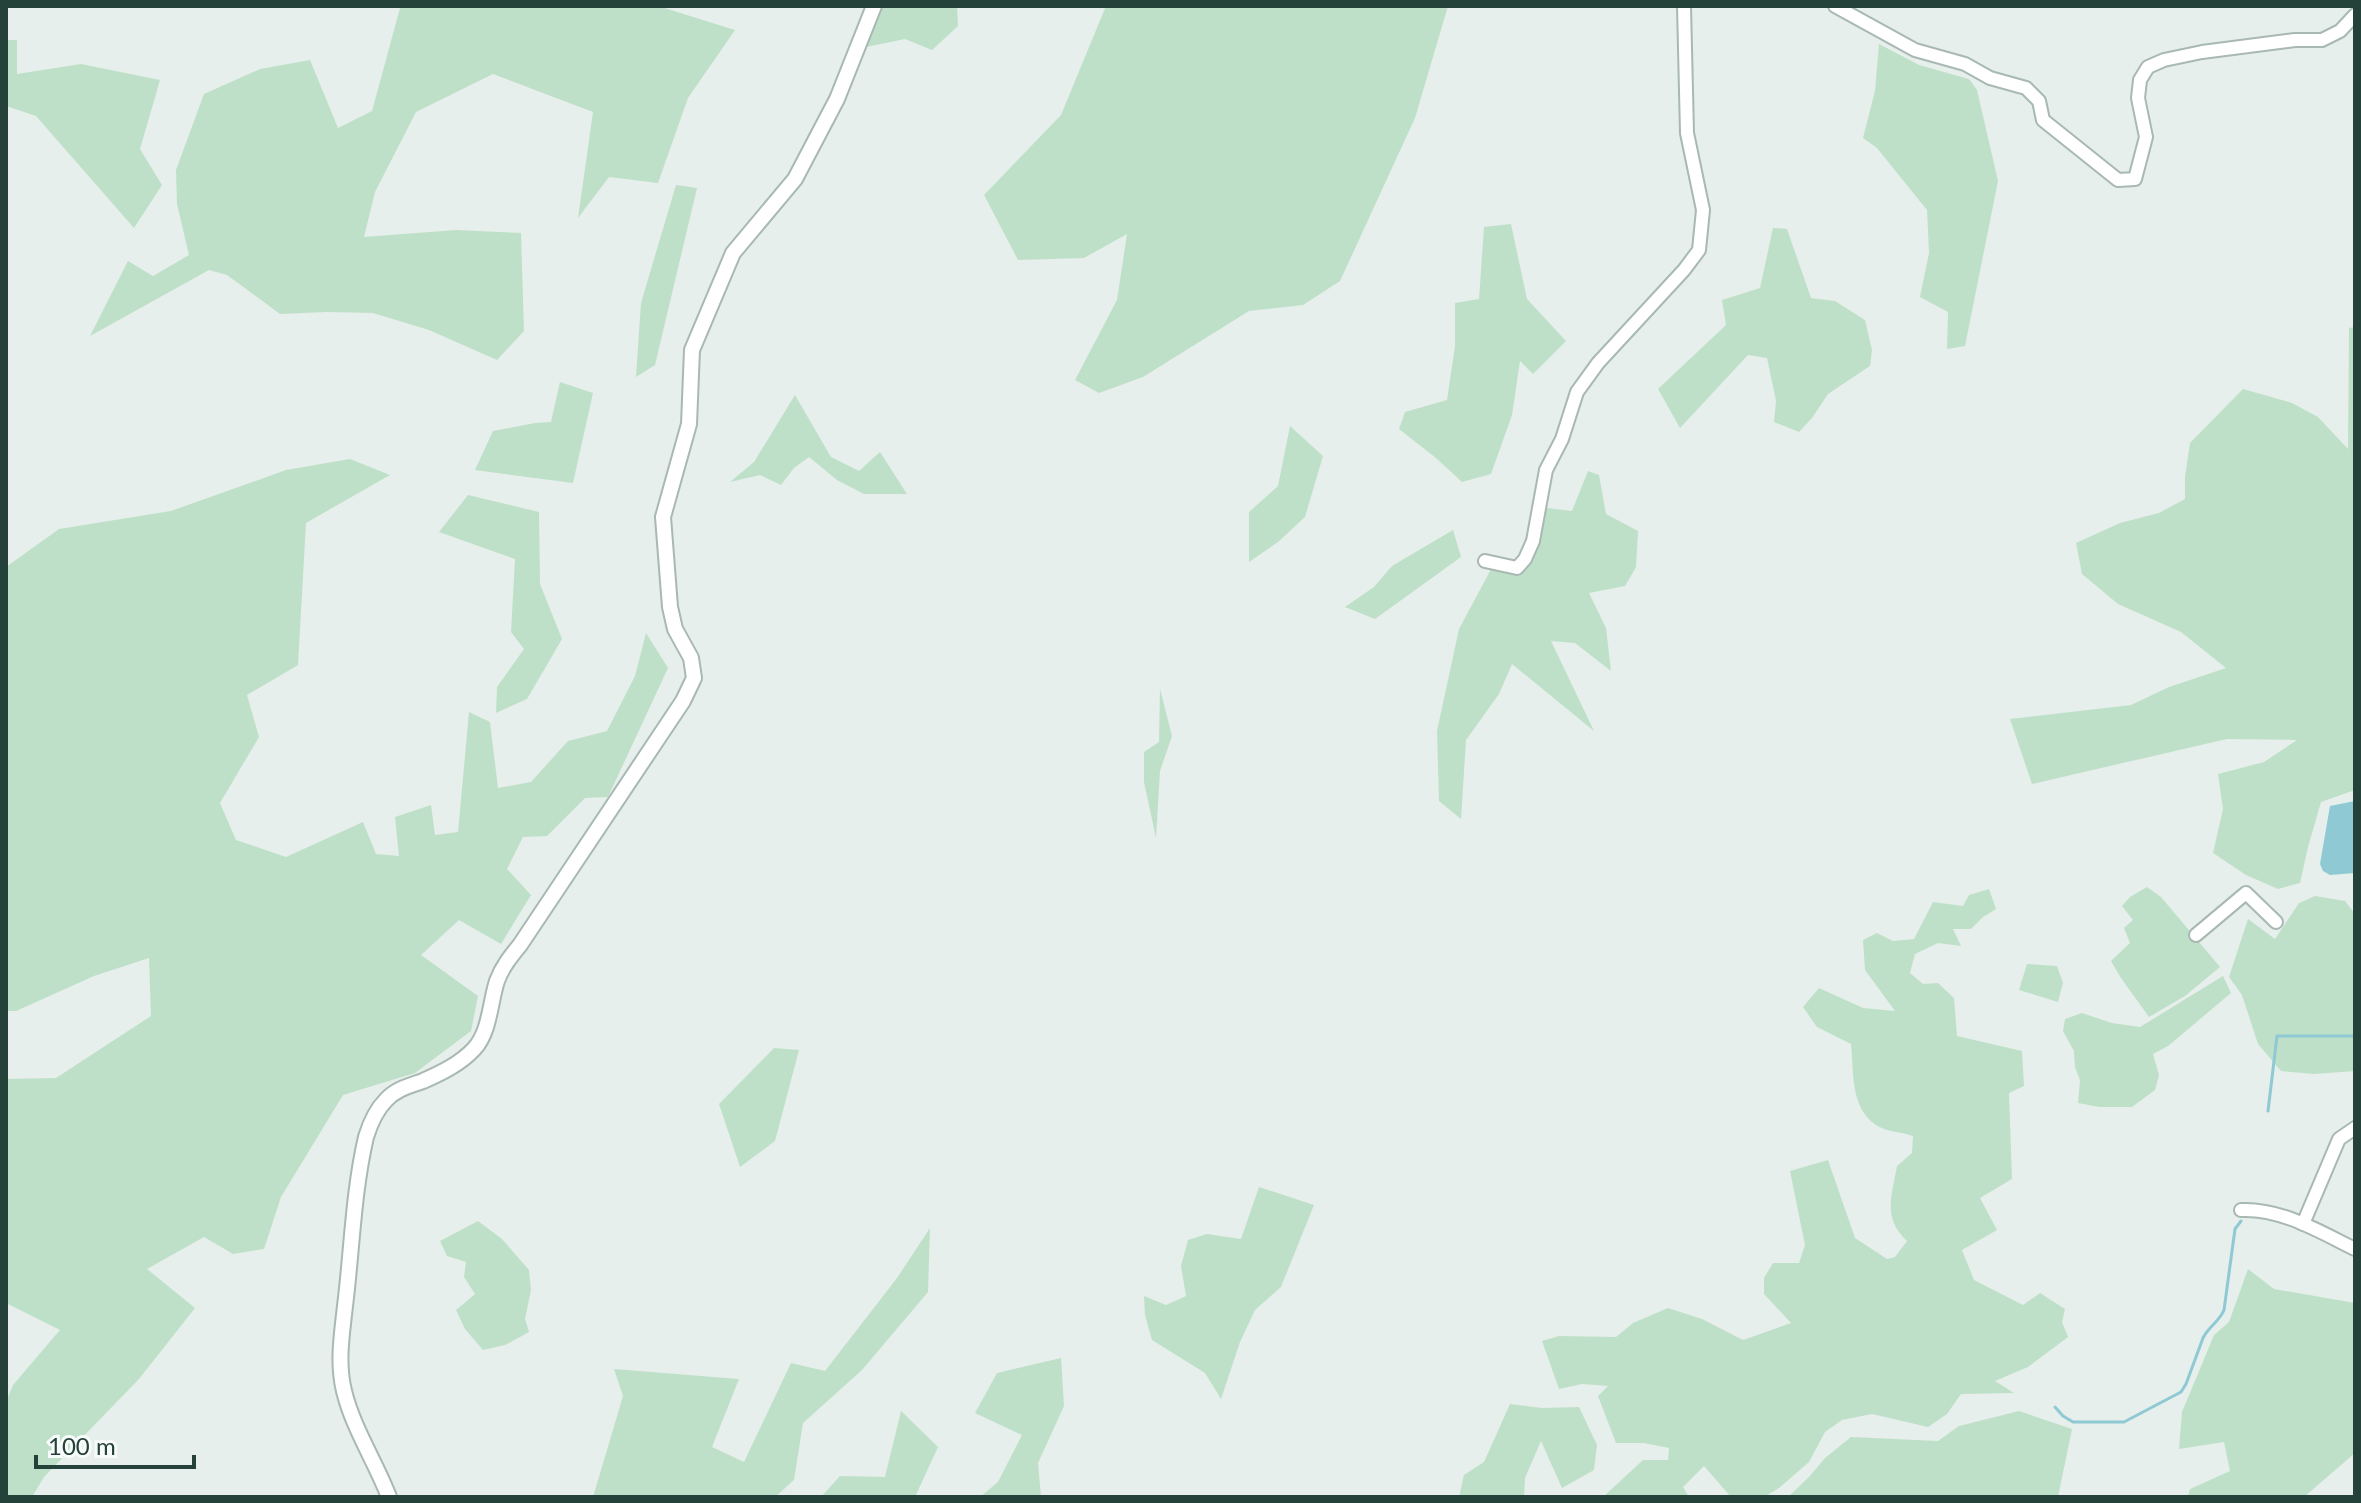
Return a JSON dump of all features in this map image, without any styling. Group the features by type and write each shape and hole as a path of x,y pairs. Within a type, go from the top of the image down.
{"street":[{"path":"389,1497 354,1418 344,1390 341,1366 341,1328 350,1238 366,1137 374,1115 397,1089 452,1068 476,1047 488,1018 497,980 506,963 683,701 694,678 691,658 675,629 670,607 663,517 689,424 692,350 733,253 795,179 837,99 874,6"},
{"path":"1485,561 1517,568 1525,559 1533,541 1546,470 1562,439 1577,392 1598,363 1699,250 1703,210 1687,133 1684,6"},
{"path":"1835,6 1915,50 1965,64 1990,78 2026,88 2039,101 2043,120 2118,180 2135,179 2141,161 2146,137 2138,98 2140,80 2148,67 2164,60 2202,52 2295,40 2322,40 2340,31 2355,15"},
{"path":"2196,935 2246,893 2276,922"},
{"path":"2303,1224 2339,1139 2355,1128"},
{"path":"2241,1210 2252,1209 2303,1224 2355,1249"}],"green space":[{"path":"658,6 735,30 688,98 658,183 609,177 578,218 593,112 493,74 416,112 375,192 364,237 456,230 521,233 524,331 497,360 429,330 373,313 280,314 227,275 209,270 90,336 128,261 153,276 189,255 177,204 176,170 204,94 260,69 310,60 338,128 372,111 400,8"},
{"path":"883,6 957,6 958,26 932,50 905,39 866,47"},
{"path":"1106,6 1448,6 1415,118 1340,281 1303,305 1249,311 1143,377 1099,393 1075,380 1117,300 1127,234 1084,258 1018,260 984,195 1061,115"},
{"path":"6,40 17,40 17,74 81,64 160,80 140,149 162,185 134,228 36,116 6,106"},
{"path":"1879,44 1919,65 1969,79 1977,90 1998,181 1965,346 1947,349 1948,312 1920,297 1929,253 1927,210 1877,148 1863,138 1875,91"},
{"path":"676,185 697,188 655,365 636,377 641,303"},
{"path":"1511,224 1527,299 1566,341 1533,374 1520,361 1512,415 1491,474 1462,482 1399,429 1405,412 1447,400 1455,346 1455,303 1479,299 1484,227"},
{"path":"1773,228 1787,229 1811,298 1835,301 1865,320 1872,350 1870,366 1828,394 1799,432 1774,422 1776,401 1767,358 1748,355 1680,428 1658,389 1726,325 1722,300 1760,288"},
{"path":"2355,327 2355,790 2321,802 2300,883 2278,889 2246,875 2213,853 2223,809 2218,774 2264,762 2297,740 2227,739 2032,784 2010,719 2131,705 2169,687 2226,668 2181,632 2118,604 2082,574 2076,543 2120,523 2159,513 2185,499 2190,443 2243,389 2292,403 2318,417 2348,449 2349,328"},
{"path":"560,382 593,393 573,483 475,470 493,431 551,422"},
{"path":"795,395 831,457 859,471 880,452 907,494 864,494 837,480 809,457 794,468 781,485 760,475 730,482 754,462"},
{"path":"1290,426 1323,456 1305,517 1278,542 1249,562 1249,512 1278,486"},
{"path":"350,459 390,475 306,523 298,665 247,695 259,737 220,803 236,840 286,857 363,822 376,854 399,856 395,817 431,805 435,835 458,832 469,712 490,722 498,788 531,782 568,741 607,731 635,676 646,633 668,668 608,797 585,798 547,836 523,837 507,869 531,895 501,944 459,920 421,955 478,996 471,1031 415,1073 343,1095 281,1197 264,1249 233,1254 204,1237 147,1269 195,1308 139,1379 44,1477 32,1497 6,1497 6,1402 13,1385 60,1330 6,1303 6,1079 56,1078 151,1016 149,958 94,976 16,1011 6,1011 6,567 59,529 171,511 286,470"},
{"path":"1588,471 1599,475 1606,514 1638,531 1636,567 1625,586 1589,593 1606,628 1611,671 1575,643 1551,641 1594,731 1512,664 1499,694 1466,740 1461,819 1439,801 1437,731 1459,629 1497,558 1517,566 1539,507 1572,511"},
{"path":"468,495 539,512 540,584 562,639 527,699 496,713 497,687 524,649 511,632 515,559 439,532"},
{"path":"1453,530 1461,557 1375,619 1345,607 1374,587 1392,566"},
{"path":"1160,689 1172,736 1160,771 1156,838 1144,782 1144,752 1159,742"},
{"path":"2147,887 2161,897 2220,967 2185,996 2149,1017 2111,961 2130,943 2124,928 2133,920 2122,906"},
{"path":"1989,889 1996,909 1971,929 1953,929 1961,946 1938,943 1915,954 1910,973 1923,984 1938,983 1954,998 1957,1036 2022,1051 2024,1086 2009,1093 2012,1179 1980,1198 1997,1230 1962,1250 1974,1280 2023,1305 2040,1293 2065,1309 2062,1322 2068,1337 2028,1367 1995,1381 2014,1393 1961,1394 1947,1414 1928,1427 1872,1414 1842,1420 1825,1432 1809,1462 1764,1497 1731,1497 1704,1466 1683,1487 1689,1497 1603,1497 1643,1460 1668,1460 1669,1448 1644,1443 1616,1443 1598,1396 1608,1386 1582,1384 1559,1389 1542,1341 1559,1336 1616,1337 1633,1323 1668,1308 1702,1319 1743,1340 1791,1323 1764,1294 1764,1278 1773,1263 1799,1263 1805,1245 1790,1171 1828,1160 1855,1238 1887,1259 1895,1257 1907,1241 1894,1224 1891,1196 1897,1166 1912,1153 1913,1136 1884,1129 1868,1118 1857,1099 1851,1044 1817,1027 1803,1007 1819,988 1863,1008 1895,1011 1865,970 1863,940 1877,933 1893,941 1914,939 1933,902 1963,906 1969,895"},
{"path":"2315,896 2345,901 2355,914 2355,1071 2314,1074 2281,1071 2258,1044 2242,995 2229,977 2248,919 2275,939 2299,903"},
{"path":"2027,964 2057,966 2063,983 2058,1002 2019,990"},
{"path":"2223,976 2231,993 2168,1046 2153,1054 2159,1075 2155,1090 2132,1107 2099,1107 2078,1103 2080,1080 2074,1051 2063,1031 2065,1019 2082,1013 2112,1023 2140,1027"},
{"path":"774,1048 799,1050 775,1141 740,1167 719,1104"},
{"path":"1259,1187 1314,1205 1281,1287 1255,1310 1240,1342 1221,1399 1205,1373 1152,1340 1145,1315 1144,1296 1166,1305 1186,1296 1181,1266 1188,1240 1207,1234 1241,1239"},
{"path":"478,1221 502,1239 529,1270 531,1290 525,1319 529,1332 505,1345 483,1350 465,1329 456,1310 475,1294 464,1277 466,1262 447,1256 440,1241"},
{"path":"930,1228 928,1292 862,1370 803,1423 794,1480 775,1497 593,1497 623,1396 614,1369 739,1379 712,1447 744,1462 791,1363 825,1371 897,1278"},
{"path":"2248,1269 2274,1289 2355,1303 2355,1453 2304,1497 2188,1497 2190,1489 2230,1471 2224,1442 2179,1449 2182,1412 2214,1335 2229,1322"},
{"path":"1061,1358 1064,1406 1038,1463 1041,1497 980,1497 998,1482 1022,1435 975,1413 997,1373"},
{"path":"1510,1404 1542,1408 1579,1407 1597,1445 1594,1470 1562,1488 1541,1441 1525,1478 1524,1497 1459,1497 1464,1475 1484,1462"},
{"path":"901,1411 938,1447 915,1497 821,1497 840,1476 885,1477"},
{"path":"2019,1411 2072,1429 2058,1497 1788,1497 1825,1458 1851,1437 1938,1441 1959,1426"}],"water":[{"path":"2355,801 2355,873 2330,875 2323,871 2320,864 2330,806"}],"waterway":[{"path":"2268,1111 2277,1036 2355,1036"},
{"path":"2055,1407 2073,1422 2124,1422 2181,1392 2203,1338 2224,1310 2235,1229 2241,1221"}]}
